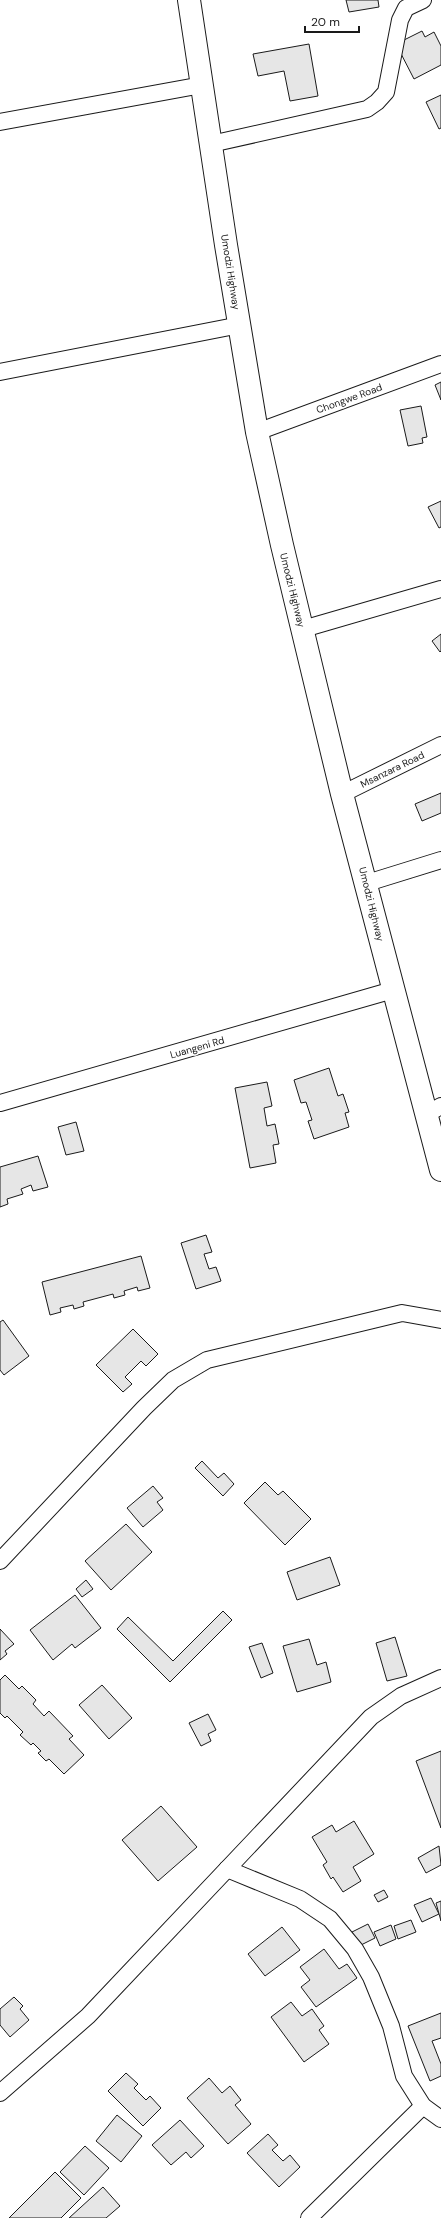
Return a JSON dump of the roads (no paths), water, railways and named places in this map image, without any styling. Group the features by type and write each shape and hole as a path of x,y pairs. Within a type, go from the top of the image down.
{"highway":[{"name":"Umodzi Highway","path":"189,0 257,432 282,546 342,794 367,883 393,990 434,1110 441,1170"}],"street":[{"path":"211,144 367,109 377,102 386,92 400,20 406,8 423,0"},
{"path":"0,122 202,85"},
{"path":"0,372 240,324"},
{"name":"Chongwe Road","path":"257,432 441,364"},
{"path":"303,629 441,589"},
{"name":"Msanzara Road","path":"342,794 441,745"},
{"path":"367,883 441,860"},
{"name":"Luangeni Rd","path":"0,1103 393,990"},
{"path":"0,1561 149,1403 173,1380 207,1360 402,1313 441,1320"},
{"path":"0,2092 88,2016 371,1717 401,1696 441,1678"},
{"path":"227,1869 300,1899 330,1919 355,1949 371,1976 391,2026 404,2076 423,2106 441,2118"},
{"path":"309,2218 423,2106"}]}
